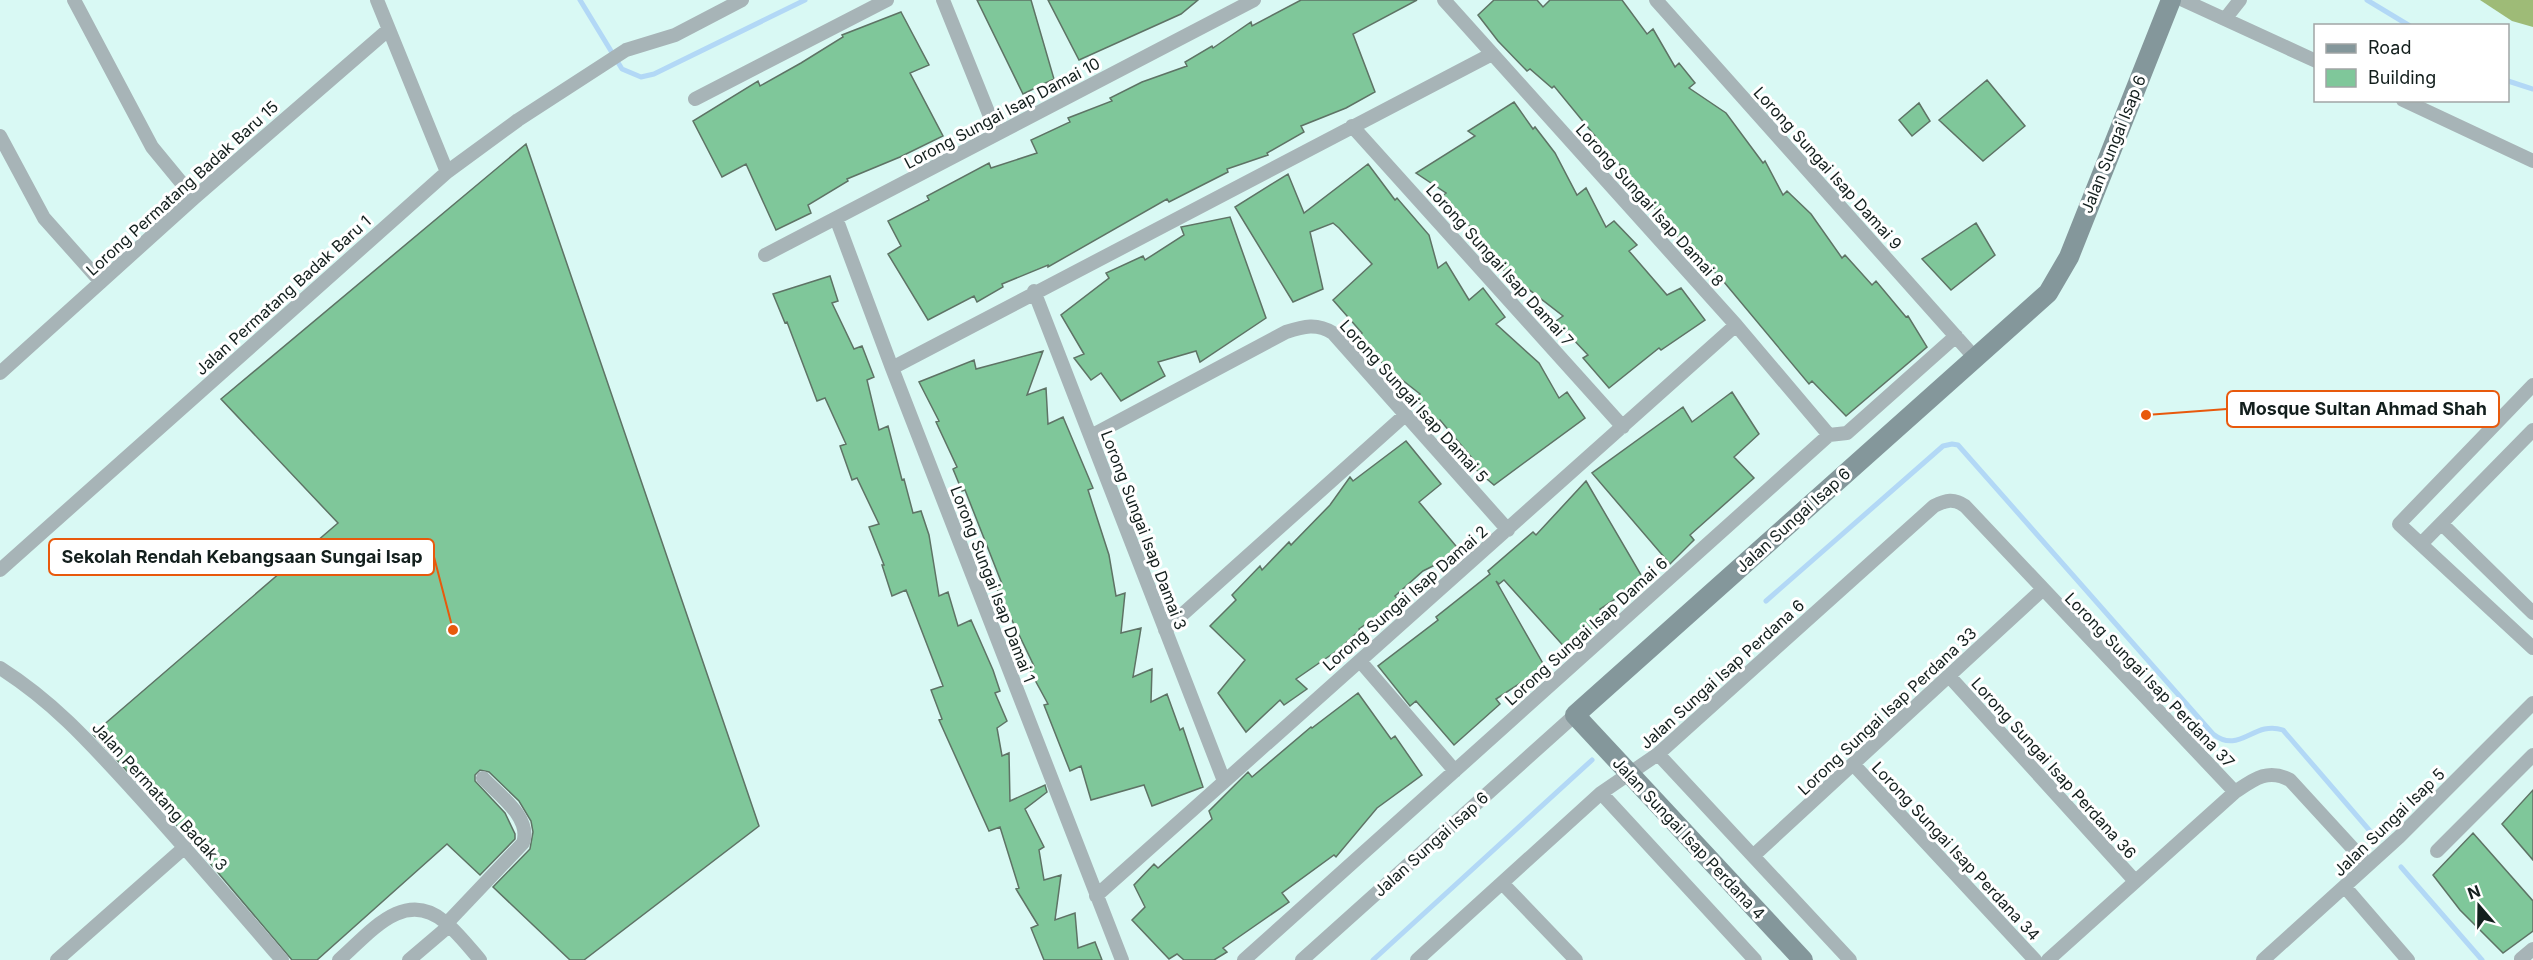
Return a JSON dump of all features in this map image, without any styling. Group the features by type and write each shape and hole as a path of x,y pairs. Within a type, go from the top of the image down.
{"street":[{"path":"74,0 152,147 194,198"},
{"path":"377,0 447,172"},
{"name":"Jalan Permatang Badak Baru 1","path":"0,570 447,172 518,120 626,50 675,35 742,0"},
{"path":"695,99 887,0"},
{"path":"943,0 997,134"},
{"name":"Lorong Sungai Isap Damai 10","path":"765,255 1254,0"},
{"name":"Lorong Sungai Isap Damai 8","path":"1444,0 1736,325 1829,435"},
{"name":"Lorong Sungai Isap Damai 9","path":"1656,0 1976,358"},
{"name":"Jalan Sungai Isap 6","path":"1302,960 2048,293 2060,274 2171,0"},
{"path":"2183,0 2314,60"},
{"path":"2225,19 2240,0"},
{"name":"Lorong Permatang Badak Baru 15","path":"2,367 388,30"},
{"path":"892,368 1034,291 1492,54"},
{"path":"2407,102 2533,161"},
{"name":"Lorong Sungai Isap Damai 7","path":"1352,126 1623,427"},
{"path":"0,136 44,218 101,282"},
{"name":"Lorong Sungai Isap Damai 1","path":"836,218 1122,960"},
{"name":"Lorong Sungai Isap Damai 3","path":"1034,291 1224,782"},
{"name":"Lorong Sungai Isap Damai 2","path":"1096,896 1736,325"},
{"name":"Lorong Sungai Isap Damai 5","path":"1091,436 1286,332 1312,326 1324,328 1333,333 1508,530"},
{"name":"Lorong Sungai Isap Damai 6","path":"1244,960 1829,435 1847,433 1956,336"},
{"path":"2531,641 2399,524 2533,385"},
{"path":"1165,630 1405,415"},
{"path":"2421,544 2533,430"},
{"name":"Jalan Sungai Isap Perdana 6","path":"1417,960 1601,793 1658,754 1934,506 1950,500 1958,501 1965,506 2042,590"},
{"path":"2442,524 2533,614"},
{"name":"Lorong Sungai Isap Perdana 33","path":"1754,856 2042,590"},
{"name":"Lorong Sungai Isap Perdana 37","path":"2042,590 2235,792"},
{"path":"1360,661 1455,771"},
{"name":"Jalan Permatang Badak 3","path":"0,668 31,687 58,710 185,847 282,960"},
{"name":"Lorong Sungai Isap Perdana 36","path":"1949,676 2136,881"},
{"name":"Jalan Sungai Isap 5","path":"2263,960 2399,837 2533,703"},
{"name":"Jalan Sungai Isap Perdana 4","path":"1575,715 1803,960"},
{"path":"1658,754 1850,960"},
{"path":"2437,851 2533,755"},
{"name":"Lorong Sungai Isap Perdana 34","path":"1853,764 2036,960"},
{"path":"2048,960 2235,792 2259,776 2270,773 2290,780 2368,865"},
{"path":"409,960 448,924 523,843 527,834 525,825 517,814 483,778"},
{"path":"1601,793 1755,960"},
{"path":"57,960 185,847"},
{"path":"1503,884 1576,960"},
{"path":"2345,887 2408,960"},
{"path":"339,960 387,918 411,908 424,909 448,924 480,960"},
{"path":"2521,959 2533,949"}],"green space":[{"path":"2480,0 2533,0 2533,27 2512,21"}],"building":[{"path":"977,0 1031,0 1054,79 1023,94"},
{"path":"1048,0 1198,0 1181,14 1079,60"},
{"path":"1301,0 1417,0 1353,34 1375,92 1346,108 1301,126 1304,132 1267,153 1268,155 1227,169 1228,172 1169,202 1167,199 1048,267 1048,265 1002,284 1003,287 977,302 974,296 928,320 888,254 901,246 888,221 929,200 927,196 989,163 991,168 1037,153 1031,140 1070,122 1068,118 1112,101 1110,98 1142,82 1187,66 1185,62 1212,46 1213,48 1251,22 1252,26"},
{"path":"1494,0 1537,0 1543,7 1550,0 1622,0 1647,34 1653,29 1675,67 1679,63 1695,83 1689,88 1726,113 1763,163 1765,161 1783,195 1787,191 1811,214 1842,258 1845,255 1872,285 1876,281 1906,317 1908,316 1927,347 1846,416 1812,381 1809,384 1724,282 1675,234 1615,159 1611,162 1590,141 1595,136 1554,86 1552,88 1530,69 1527,71 1498,41 1478,15"},
{"path":"901,12 929,65 910,73 943,136 847,179 848,181 808,205 811,213 776,230 746,164 722,177 693,121 758,81 760,86 801,63 843,37 842,35"},
{"path":"1987,80 2025,126 1983,161 1939,120"},
{"path":"1514,102 1533,129 1535,127 1555,153 1577,195 1586,188 1606,227 1614,221 1637,245 1629,251 1667,295 1681,288 1705,320 1661,350 1659,348 1609,388 1583,358 1588,355 1556,321 1563,316 1501,268 1467,223 1461,228 1438,199 1446,193 1416,173 1475,136 1468,131"},
{"path":"1919,103 1930,121 1912,136 1899,120"},
{"path":"526,144 759,826 584,960 570,960 493,887 530,849 533,832 531,821 519,801 489,772 480,770 475,775 475,781 505,813 515,839 480,875 447,844 317,960 292,960 192,842 93,734 338,523 221,399"},
{"path":"1368,164 1395,200 1397,198 1429,235 1438,268 1446,262 1469,300 1483,288 1505,317 1496,324 1539,363 1559,398 1567,392 1585,418 1494,485 1473,467 1477,464 1440,420 1436,423 1416,398 1420,394 1387,368 1357,336 1362,333 1333,300 1372,264 1339,228 1333,223 1310,232 1323,289 1293,302 1235,207 1288,174 1304,213"},
{"path":"1230,217 1266,318 1200,362 1196,351 1158,362 1165,376 1121,401 1101,373 1091,380 1074,358 1084,354 1061,315 1109,278 1106,273 1143,256 1145,260 1184,235 1181,227"},
{"path":"1976,223 1995,255 1951,290 1922,259"},
{"path":"830,276 838,301 832,303 854,349 862,346 874,377 867,380 879,430 888,426 913,513 921,511 929,535 939,596 948,592 958,626 971,620 993,670 1000,691 995,693 1007,721 997,728 1002,756 1009,753 1010,801 1045,785 1047,792 1025,809 1044,847 1039,850 1044,880 1061,875 1055,920 1075,913 1078,948 1095,942 1102,960 1044,960 1031,928 1038,925 1016,889 1019,888 1000,827 989,831 939,720 942,719 931,690 943,686 906,590 892,596 882,565 884,565 869,527 879,524 857,478 852,480 840,446 846,444 825,398 817,401 787,322 785,323 773,294"},
{"path":"1043,351 1027,395 1046,388 1048,424 1063,417 1093,488 1088,490 1109,555 1116,596 1125,593 1121,633 1141,628 1133,677 1152,669 1151,702 1167,694 1180,730 1183,728 1203,787 1152,806 1144,785 1091,800 1081,766 1070,771 1044,705 1048,704 1029,669 1034,666 996,587 1002,584 965,490 962,491 953,469 957,467 936,422 939,421 919,382 974,360 976,369"},
{"path":"1732,392 1759,434 1734,457 1754,478 1690,535 1694,540 1670,564 1592,473 1683,407 1692,422"},
{"path":"1406,441 1441,484 1419,502 1461,552 1423,571 1395,596 1399,600 1359,629 1338,650 1296,679 1307,689 1284,705 1280,700 1246,732 1218,693 1245,660 1210,626 1236,600 1232,595 1260,566 1262,570 1289,542 1291,545 1330,505 1350,477 1353,481"},
{"path":"1586,481 1644,580 1600,609 1606,615 1568,651 1504,580 1499,584 1496,581 1545,667 1496,699 1500,704 1454,745 1416,701 1410,706 1378,666 1438,620 1436,617 1490,574 1488,571 1533,532 1536,535"},
{"path":"1358,693 1391,739 1395,736 1422,775 1377,808 1336,857 1334,855 1282,893 1289,902 1223,948 1227,952 1214,960 1184,960 1177,954 1169,959 1132,920 1145,907 1134,885 1154,864 1158,868 1212,819 1209,811 1248,772 1252,777 1311,727"},
{"path":"2533,790 2533,860 2502,824"},
{"path":"2473,833 2533,901 2533,931 2503,953 2460,910 2433,875"}],"waterway":[{"path":"580,0 622,69 641,77 654,74 805,0"},
{"path":"2367,0 2407,24"},
{"path":"2509,81 2533,89"},
{"path":"1766,601 1943,446 1958,445 2213,734 2231,741 2263,729 2283,730 2376,838"},
{"path":"1373,960 1592,760"},
{"path":"2401,867 2482,960"}],"place":[{"name":"Mosque Sultan Ahmad Shah","path":"2146,415"},
{"name":"Sekolah Rendah Kebangsaan Sungai Isap","path":"453,630"}]}
